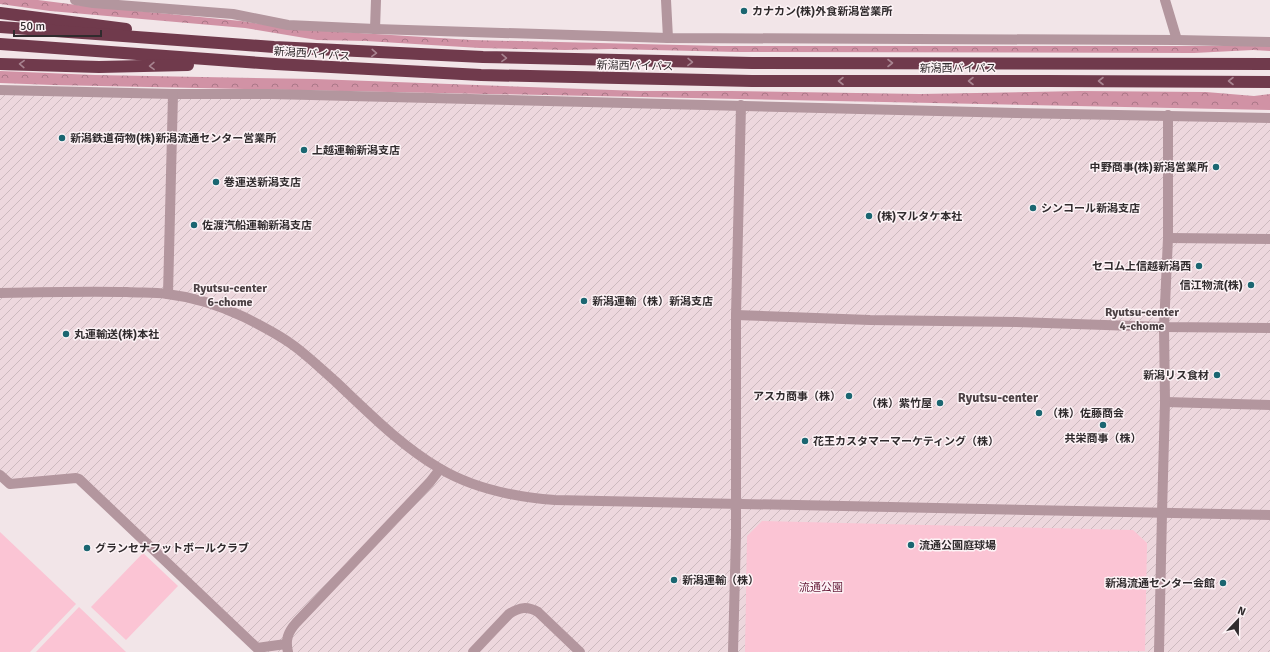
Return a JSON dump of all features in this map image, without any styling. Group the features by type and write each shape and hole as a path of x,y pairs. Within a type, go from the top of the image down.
{"highway":[{"path":"0,13 274,47"},
{"name":"新潟西バイパス","path":"0,27 274,47 483,57 752,63 1270,64"},
{"name":"新潟西バイパス","path":"0,44 275,64 481,75 744,81 1048,80 1270,82"},
{"path":"0,64 99,66 275,64"}],"street":[{"path":"75,0 93,3 233,14 288,25 375,29 668,38 1177,40 1270,42"},
{"path":"375,29 376,0"},
{"path":"666,0 668,38"},
{"path":"1165,0 1177,40"},
{"path":"0,90 172,94 271,94 1270,118"},
{"path":"168,294 172,94"},
{"path":"733,652 736,504 736,315 741,105"},
{"path":"1159,652 1165,402 1164,327 1168,238 1168,115"},
{"path":"1168,238 1270,239"},
{"path":"0,293 88,291 168,294 223,308 261,326 290,343 327,374 399,441 440,469 460,479 505,494 555,500 1270,515"},
{"path":"736,315 824,319 1270,328"},
{"path":"1165,402 1270,405"},
{"path":"0,475 10,484 76,478 79,479 258,648 287,648 287,636 296,623 424,488 440,469"},
{"path":"473,652 510,614 517,609 524,607 531,608 538,612 580,652"}],"shaded area":[{"path":"0,90 1270,118 1270,652 254,652 257,648 79,479 10,484 0,475"}],"green space":[{"path":"0,0 38,0 241,21 294,29 472,40 721,46 1270,46 1270,51 1253,50 1194,53 737,52 480,48 366,41 317,40 245,28 50,11 0,4"},
{"path":"0,71 95,75 315,79 640,91 920,94 1080,91 1206,92 1254,96 1270,94 1270,110 53,85 0,83"},
{"name":"流通公園","path":"762,521 1133,530 1147,543 1145,651 745,652 747,536"},
{"path":"0,532 76,604 30,652 0,652"},
{"path":"143,553 178,586 126,640 91,607"},
{"path":"79,607 126,652 36,652"}],"place":[{"name":"カナカン(株)外食新潟営業所","path":"744,11"},
{"name":"新潟鉄道荷物(株)新潟流通センター営業所","path":"62,138"},
{"name":"上越運輸新潟支店","path":"304,150"},
{"name":"中野商事(株)新潟営業所","path":"1216,167"},
{"name":"巻運送新潟支店","path":"216,182"},
{"name":"シンコール新潟支店","path":"1033,208"},
{"name":"(株)マルタケ本社","path":"869,216"},
{"name":"佐渡汽船運輸新潟支店","path":"194,225"},
{"name":"セコム上信越新潟西","path":"1199,266"},
{"name":"信江物流(株)","path":"1251,285"},
{"name":"新潟運輸（株）新潟支店","path":"584,301"},
{"name":"丸運輸送(株)本社","path":"66,334"},
{"name":"新潟リス食材","path":"1217,375"},
{"name":"アスカ商事（株）","path":"849,396"},
{"name":"（株）紫竹屋","path":"940,403"},
{"name":"（株）佐藤商会","path":"1039,413"},
{"name":"共栄商事（株）","path":"1103,425"},
{"name":"花王カスタマーマーケティング（株）","path":"805,441"},
{"name":"流通公園庭球場","path":"911,545"},
{"name":"グランセナフットボールクラブ","path":"87,548"},
{"name":"新潟運輸（株）","path":"674,580"},
{"name":"新潟流通センター会館","path":"1223,583"}],"district":[{"name":"Ryutsu-center 6-chome","path":"230,295"},
{"name":"Ryutsu-center 4-chome","path":"1142,319"},
{"name":"Ryutsu-center","path":"998,398"}]}
